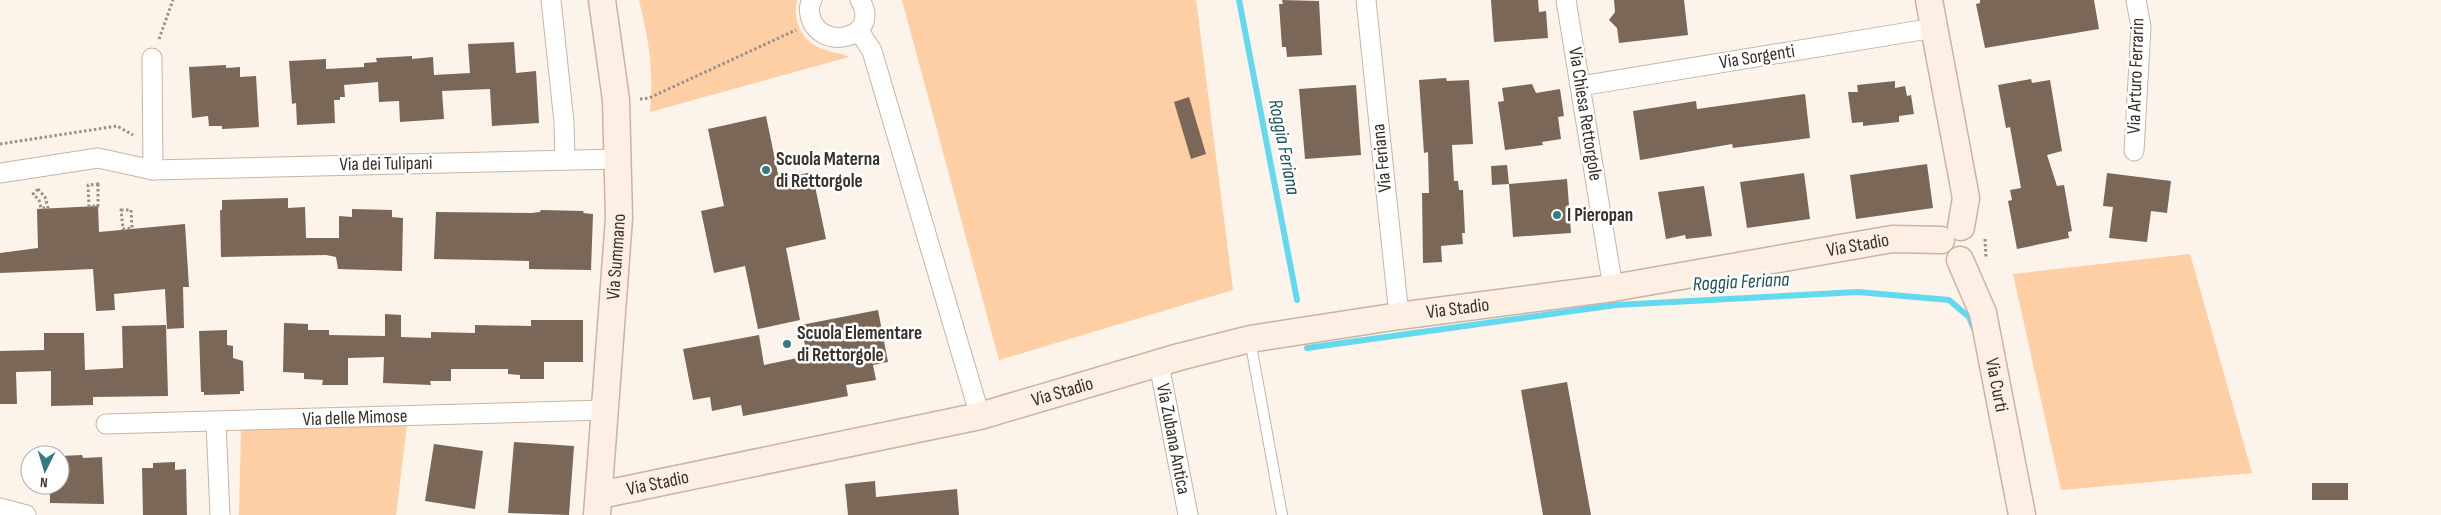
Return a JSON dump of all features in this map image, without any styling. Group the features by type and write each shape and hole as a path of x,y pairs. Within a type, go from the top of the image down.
{"street":[{"path":"551,0 564,122 565,160"},
{"name":"Via Summano","path":"598,505 619,218 616,100 602,0"},
{"path":"812,0 809,12 812,25 821,33 848,38 859,31 865,20 865,10 860,0"},
{"name":"Via Feriana","path":"1366,0 1398,316"},
{"name":"Via Chiesa Rettorgole","path":"1566,0 1613,288"},
{"path":"1929,0 1966,198 1951,233"},
{"name":"Via Arturo Ferrarin","path":"2134,151 2141,27 2136,0"},
{"name":"Via Sorgenti","path":"1580,86 1934,28"},
{"path":"859,31 872,51 980,416"},
{"path":"152,58 154,170"},
{"name":"Via dei Tulipani","path":"0,172 98,158 154,170 618,159"},
{"name":"Via Curti","path":"1951,233 1966,228 1973,236 1975,246 1970,255 1960,260 1984,313 2022,515"},
{"name":"Via Stadio","path":"598,505 980,416 1250,339 1398,316 1613,288 1892,239 1951,233"},
{"name":"Via Zubana Antica","path":"1159,364 1188,515"},
{"name":"Via delle Mimose","path":"106,424 604,410"},
{"path":"216,422 220,515"},
{"path":"0,508 26,515"}],"lane":[{"path":"1250,339 1282,515"}],"path":[{"path":"152,58 173,0"},
{"path":"616,100 649,98 801,27"},
{"path":"0,144 117,126 153,147"},
{"path":"98,184 98,206 89,206 88,185 98,184"},
{"path":"38,189 45,197 48,208 41,208 40,200 33,194 38,189"},
{"path":"121,210 131,210 132,228 123,229 121,210"}],"shaded area":[{"path":"639,0 797,0 796,16 805,37 818,47 849,57 650,112 650,56"},
{"path":"902,0 1196,0 1233,290 999,360"},
{"path":"2190,254 2252,473 2061,490 2013,274"},
{"path":"407,424 396,515 239,515 241,429"}],"building":[{"path":"1282,0 1319,1 1322,55 1287,57 1286,47 1282,47 1279,4 1283,4"},
{"path":"1491,0 1538,0 1539,12 1546,11 1548,38 1494,42"},
{"path":"1614,0 1684,0 1688,35 1619,43 1617,28 1609,20 1615,12"},
{"path":"1980,0 2094,0 2099,29 1985,48 1976,4 1980,3"},
{"path":"514,42 516,73 536,71 539,123 492,126 490,89 442,91 444,119 400,122 399,101 379,102 378,82 344,85 345,97 340,97 340,100 334,100 335,123 297,125 296,103 292,104 289,61 326,59 326,69 364,67 364,63 377,62 376,58 412,56 412,59 433,57 434,75 470,73 468,44"},
{"path":"226,65 226,68 240,67 240,77 256,76 259,127 222,129 222,126 209,126 208,116 192,118 189,67"},
{"path":"1446,78 1447,81 1469,80 1473,144 1452,145 1454,181 1458,181 1459,190 1463,190 1465,233 1462,233 1463,244 1441,246 1442,262 1423,263 1422,193 1429,193 1428,152 1424,153 1419,80"},
{"path":"2031,79 2032,83 2050,80 2062,151 2047,155 2057,186 2064,185 2072,231 2068,232 2069,238 2017,249 2008,201 2012,200 2010,190 2021,188 2010,127 2006,128 1998,85"},
{"path":"1895,81 1895,88 1905,86 1907,96 1911,95 1914,114 1899,116 1899,122 1863,126 1863,122 1852,123 1848,92 1858,92 1857,85"},
{"path":"1532,84 1536,93 1560,89 1564,116 1558,117 1561,139 1542,142 1543,145 1505,150 1498,102 1504,101 1502,88"},
{"path":"1356,85 1361,155 1305,159 1299,89"},
{"path":"1805,94 1810,138 1733,148 1732,144 1640,160 1633,111 1696,101 1697,109"},
{"path":"1189,97 1206,154 1191,159 1174,102"},
{"path":"766,116 779,179 812,172 826,239 786,248 800,320 758,329 745,266 714,273 701,211 724,206 708,129"},
{"path":"1927,164 1933,208 1856,219 1850,175"},
{"path":"1507,165 1509,184 1492,185 1491,166"},
{"path":"1804,173 1810,219 1747,228 1740,182"},
{"path":"2107,173 2171,181 2167,213 2151,211 2147,242 2109,238 2113,207 2103,206"},
{"path":"1567,179 1571,233 1513,237 1509,184"},
{"path":"1704,186 1712,236 1686,239 1685,235 1666,239 1658,192"},
{"path":"288,198 288,208 305,207 306,238 339,238 339,216 352,217 352,209 392,210 392,217 403,218 402,271 338,269 336,257 326,255 221,257 220,210 222,210 222,200"},
{"path":"98,206 99,232 185,224 189,287 183,287 184,328 167,329 165,289 114,294 115,310 96,311 93,269 0,273 0,253 38,248 37,209"},
{"path":"541,210 584,211 583,213 593,214 591,270 529,269 529,261 434,259 436,212 531,213 540,212"},
{"path":"878,310 888,362 873,365 876,380 846,385 848,396 743,416 741,405 712,411 710,397 693,400 683,349 759,335 764,365 807,356 801,325"},
{"path":"385,314 401,315 401,337 431,338 431,332 475,333 475,325 531,326 531,320 583,320 583,362 544,362 544,379 520,379 520,375 508,374 508,369 451,369 451,381 430,381 431,385 383,383 384,357 348,358 348,385 322,385 323,380 304,379 304,373 283,372 284,323 308,324 308,330 329,330 329,335 385,336"},
{"path":"166,325 168,396 93,397 93,405 51,406 51,371 16,372 17,404 0,404 0,351 44,350 44,333 84,333 85,370 123,368 122,326"},
{"path":"227,330 227,345 233,346 233,358 243,361 244,391 240,391 240,394 204,395 204,392 201,392 199,331"},
{"path":"1567,382 1591,515 1543,515 1521,390"},
{"path":"514,442 574,446 569,515 508,513"},
{"path":"434,444 483,451 475,509 425,501"},
{"path":"82,455 83,458 102,457 104,504 50,503 50,495 70,495 70,456"},
{"path":"175,462 175,470 186,469 187,515 143,515 142,468 153,468 153,463"},
{"path":"875,481 876,497 957,489 959,515 848,515 845,484"},
{"path":"2312,483 2348,483 2348,500 2312,500"}],"waterway":[{"name":"Roggia Feriana","path":"1239,0 1297,300"},
{"name":"Roggia Feriana","path":"1307,348 1616,305 1858,292 1949,300 1969,317 1974,329"}],"place":[{"name":"Scuola Materna di Rettorgole","path":"766,170"},
{"name":"I Pieropan","path":"1557,215"},
{"name":"Scuola Elementare di Rettorgole","path":"787,344"}]}
